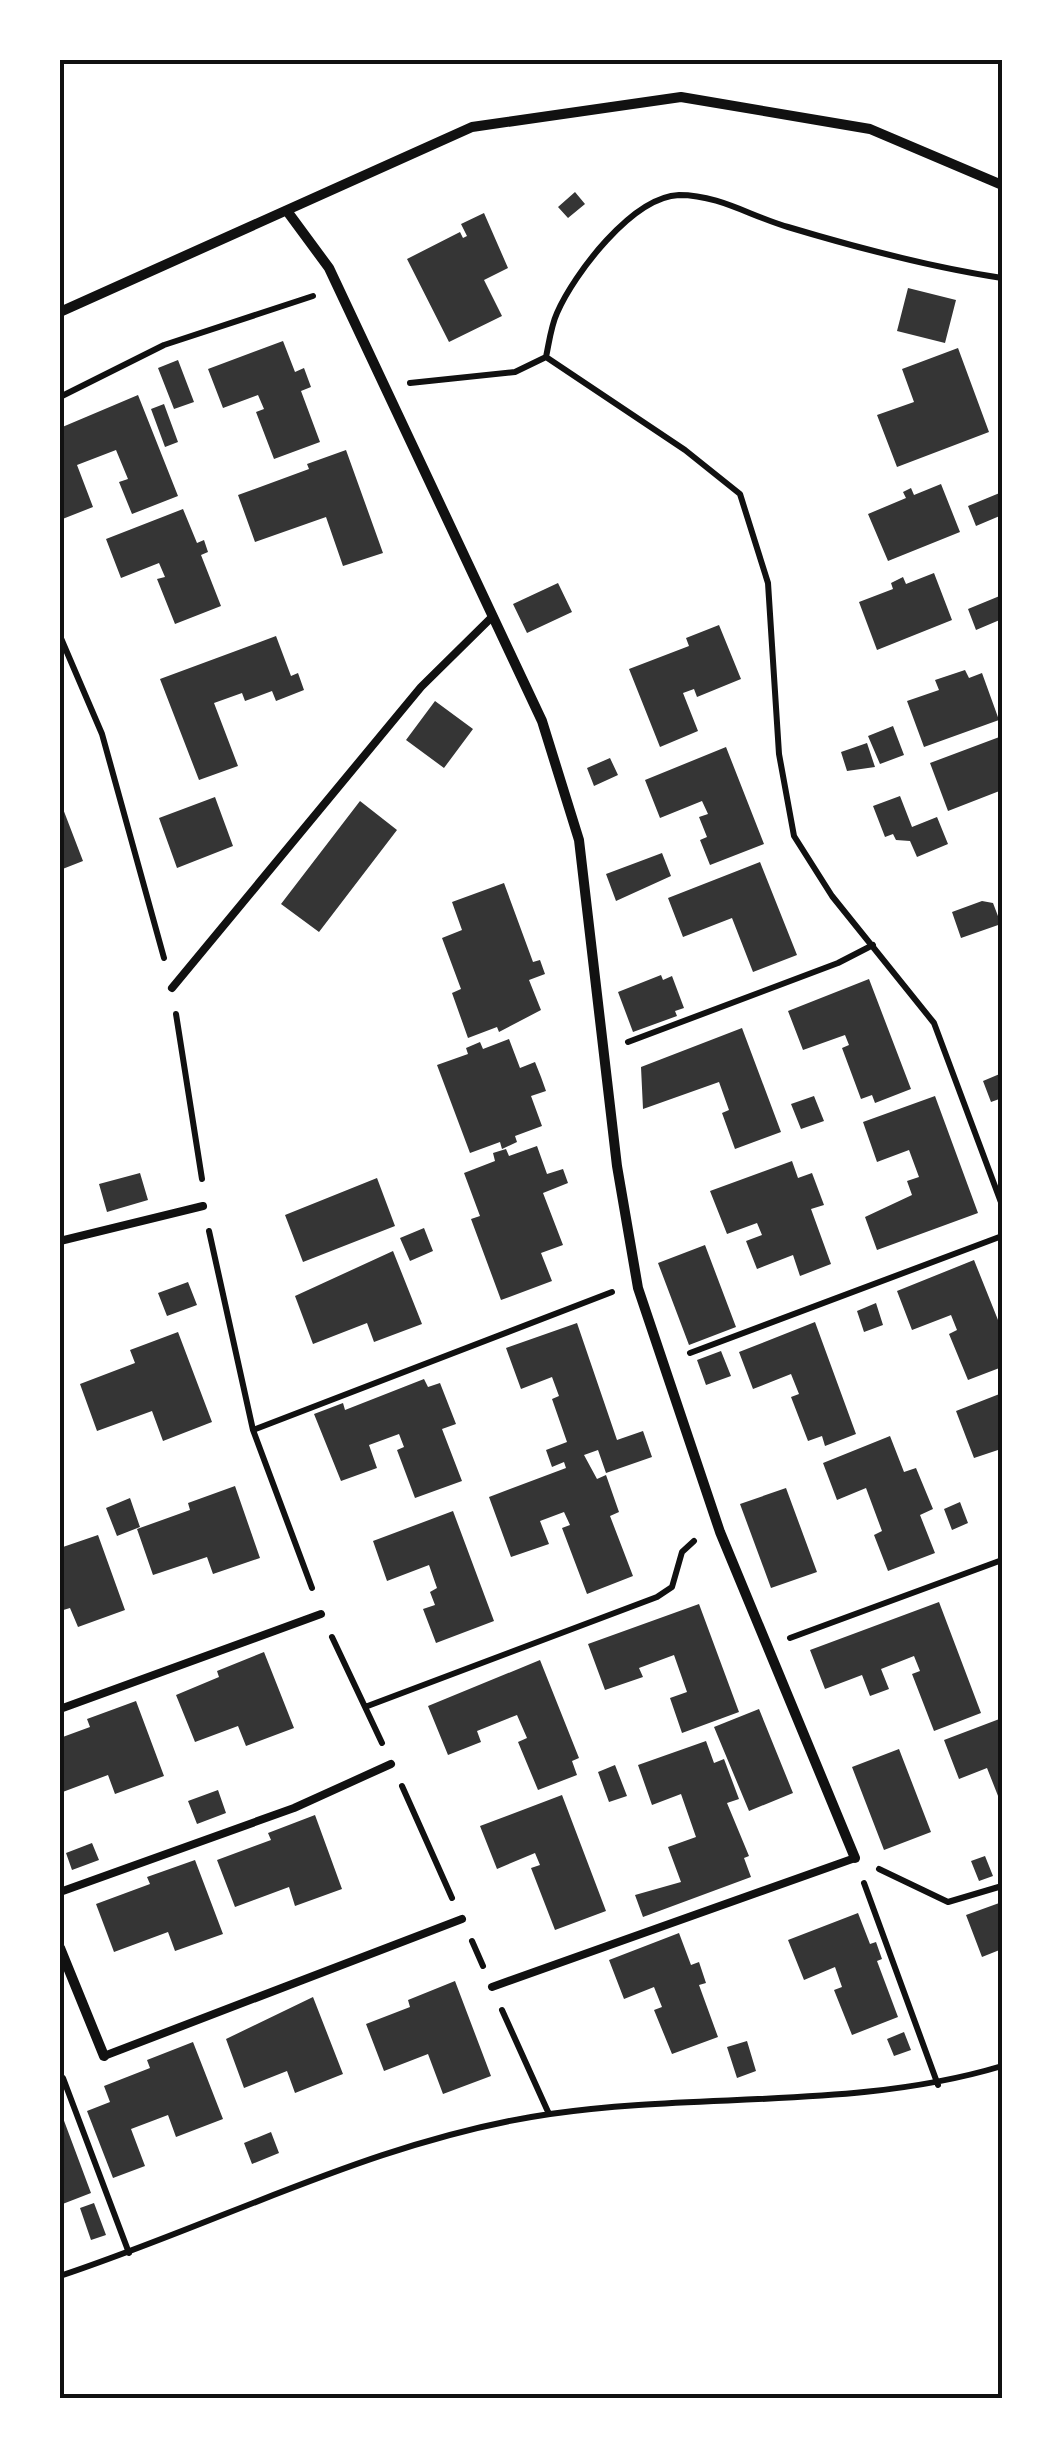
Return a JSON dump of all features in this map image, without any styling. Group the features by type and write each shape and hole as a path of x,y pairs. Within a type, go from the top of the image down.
{"street":[{"path":"60,312 472,126 681,97 870,129 1002,185"},
{"path":"287,211 338,288 542,721 579,840 603,1051 638,1288 720,1532 855,1858"},
{"path":"60,1948 104,2056"}],"lane":[{"path":"172,988 421,687 493,616"},
{"path":"60,1242 203,1206"},
{"path":"60,1709 321,1614"},
{"path":"60,1892 294,1808 392,1764"},
{"path":"492,1988 855,1858"},
{"path":"104,2056 462,1919"}],"path":[{"path":"546,357 556,314 600,244 640,213 674,195 715,198 782,226 937,268 1002,278"},
{"path":"60,397 164,345 338,288"},
{"path":"384,385 515,372 546,357"},
{"path":"546,357 685,450 740,494 768,583 779,754 794,836 832,896 934,1023 1002,1205"},
{"path":"60,636 102,734 172,988 201,1166 203,1206 253,1430 321,1614 549,2114"},
{"path":"603,1051 838,963 873,944"},
{"path":"661,1364 1002,1236"},
{"path":"253,1430 514,1328 611,1293 638,1288"},
{"path":"365,1707 657,1597 672,1587 688,1545 720,1532"},
{"path":"765,1646 1002,1560"},
{"path":"855,1858 948,1902 1002,1886"},
{"path":"855,1858 938,2085"},
{"path":"60,2276 129,2253 381,2153 549,2114 938,2085 1002,2066"},
{"path":"63,2078 129,2253"}],"building":[{"path":"575,192 585,204 568,218 558,207"},
{"path":"484,213 508,268 484,280 502,316 449,342 407,259 460,232 463,238 467,236 461,224"},
{"path":"908,288 956,300 945,343 897,331"},
{"path":"283,341 295,372 304,368 311,387 301,391 320,442 274,459 256,412 264,409 258,395 223,408 208,369"},
{"path":"958,348 989,432 897,467 877,415 914,402 902,369"},
{"path":"178,360 194,402 174,409 158,368"},
{"path":"138,395 178,496 132,514 119,482 128,479 116,450 77,465 93,507 60,520 60,428"},
{"path":"164,404 178,442 165,447 151,409"},
{"path":"346,450 383,553 343,566 326,517 255,542 238,495 309,469 307,464"},
{"path":"941,484 960,532 888,561 868,514 906,498 903,492 911,488 914,495"},
{"path":"1002,492 1002,515 976,526 968,506"},
{"path":"183,509 197,543 204,540 208,552 201,555 221,606 175,624 157,579 165,577 159,563 121,578 106,539"},
{"path":"934,573 952,620 877,650 859,602 893,589 891,583 903,577 906,584"},
{"path":"558,583 572,612 527,633 513,604"},
{"path":"1002,595 1002,619 976,630 968,609"},
{"path":"719,625 741,679 697,697 694,689 683,693 698,731 660,747 629,669 689,646 686,638"},
{"path":"276,636 291,676 298,673 304,690 276,701 272,691 245,701 242,693 214,703 238,766 199,780 160,679"},
{"path":"965,670 969,678 982,673 999,720 924,747 907,701 939,690 935,680"},
{"path":"435,701 473,729 444,768 406,740"},
{"path":"893,726 904,755 880,764 868,736"},
{"path":"1002,736 1002,790 948,811 930,763"},
{"path":"867,743 875,767 847,771 841,752"},
{"path":"726,747 764,844 710,865 700,840 707,837 699,817 708,814 702,801 660,818 645,780"},
{"path":"610,758 618,775 594,786 587,768"},
{"path":"900,796 912,827 937,817 948,844 917,857 910,841 896,840 893,834 885,837 873,806"},
{"path":"215,797 233,846 177,868 159,818"},
{"path":"60,801 83,861 60,870"},
{"path":"360,801 397,830 319,932 281,904"},
{"path":"662,853 671,876 616,901 606,874"},
{"path":"760,862 797,955 753,972 732,918 683,937 668,898"},
{"path":"504,883 533,962 540,960 545,974 529,980 541,1010 499,1032 497,1027 468,1038 452,993 461,989 442,938 462,930 452,902"},
{"path":"982,901 993,903 1001,924 961,938 952,912"},
{"path":"661,975 663,980 672,976 684,1008 675,1011 677,1016 633,1032 618,992"},
{"path":"869,979 911,1089 875,1103 872,1095 861,1099 842,1048 849,1045 845,1035 803,1050 788,1011"},
{"path":"742,1028 781,1132 735,1149 722,1113 729,1110 719,1082 643,1109 641,1067"},
{"path":"509,1039 520,1068 535,1062 541,1077 546,1091 531,1096 542,1126 515,1136 517,1142 502,1149 500,1142 470,1153 437,1065 468,1054 466,1048 480,1042 483,1049"},
{"path":"1002,1073 1002,1098 991,1102 983,1081"},
{"path":"814,1096 824,1121 801,1129 791,1104"},
{"path":"935,1096 978,1213 877,1250 865,1217 912,1195 907,1181 919,1177 909,1150 877,1162 863,1122"},
{"path":"537,1146 547,1174 563,1169 568,1183 543,1193 563,1245 541,1253 552,1281 501,1300 471,1219 480,1216 464,1173 495,1161 493,1153 506,1149 509,1156"},
{"path":"792,1161 798,1178 812,1173 824,1205 811,1209 831,1264 800,1276 793,1255 757,1269 746,1241 762,1235 757,1223 727,1234 710,1191"},
{"path":"140,1173 148,1200 107,1212 99,1184"},
{"path":"377,1178 395,1226 303,1262 285,1215"},
{"path":"424,1228 433,1251 410,1261 400,1238"},
{"path":"705,1245 736,1327 689,1345 658,1263"},
{"path":"393,1251 422,1324 374,1342 367,1323 313,1344 295,1296"},
{"path":"974,1260 1002,1330 1002,1367 968,1380 949,1334 957,1330 951,1315 912,1330 897,1291"},
{"path":"188,1282 197,1305 167,1316 158,1293"},
{"path":"876,1303 883,1325 864,1332 857,1311"},
{"path":"815,1322 856,1434 825,1446 822,1436 808,1441 791,1397 799,1394 791,1374 753,1389 739,1352"},
{"path":"577,1323 617,1440 643,1431 652,1457 606,1473 598,1450 584,1455 597,1479 606,1475 619,1512 610,1516 633,1576 587,1594 562,1528 570,1525 564,1512 540,1521 549,1544 511,1557 489,1497 566,1468 564,1462 552,1467 546,1450 567,1442 552,1399 559,1396 552,1377 521,1389 506,1348"},
{"path":"178,1332 212,1422 163,1441 152,1411 97,1431 80,1384 135,1363 130,1350"},
{"path":"721,1351 731,1376 706,1385 697,1360"},
{"path":"424,1379 428,1387 440,1383 456,1424 442,1429 462,1481 415,1498 397,1450 404,1447 399,1434 369,1445 377,1468 341,1481 314,1414 343,1403 345,1410"},
{"path":"1002,1393 1002,1460 998,1450 974,1458 956,1411"},
{"path":"890,1436 904,1472 916,1468 933,1509 920,1515 935,1553 888,1571 874,1535 882,1531 866,1488 837,1500 823,1463"},
{"path":"235,1486 260,1558 213,1574 207,1557 153,1575 137,1529 190,1510 188,1503"},
{"path":"786,1488 817,1572 771,1588 740,1504"},
{"path":"130,1498 140,1527 117,1536 106,1508"},
{"path":"960,1502 968,1523 952,1530 944,1509"},
{"path":"453,1511 494,1621 436,1643 423,1609 435,1605 430,1592 437,1588 429,1565 387,1581 373,1541"},
{"path":"98,1535 125,1610 78,1627 70,1608 60,1611 60,1548"},
{"path":"939,1602 981,1713 934,1731 912,1674 920,1671 914,1656 881,1669 889,1689 870,1696 862,1675 825,1689 810,1650"},
{"path":"699,1604 739,1712 682,1733 670,1698 687,1692 674,1655 639,1668 643,1677 605,1690 588,1644"},
{"path":"264,1652 294,1728 246,1746 238,1726 195,1742 176,1695 219,1677 217,1671"},
{"path":"540,1660 579,1758 572,1761 577,1775 538,1790 518,1742 527,1738 517,1715 477,1731 481,1742 448,1755 428,1706"},
{"path":"136,1701 164,1776 115,1794 108,1775 60,1793 60,1738 90,1727 87,1719"},
{"path":"759,1709 793,1793 749,1811 714,1727"},
{"path":"1002,1718 1002,1806 987,1768 959,1779 944,1740"},
{"path":"706,1741 714,1763 724,1759 739,1799 727,1803 749,1856 744,1858 751,1877 643,1917 635,1895 681,1882 668,1847 696,1837 681,1794 652,1805 638,1765"},
{"path":"899,1749 931,1832 884,1850 852,1767"},
{"path":"615,1765 627,1796 609,1802 598,1772"},
{"path":"218,1790 226,1813 197,1824 188,1801"},
{"path":"562,1795 606,1911 555,1930 531,1868 540,1865 535,1853 497,1869 480,1826"},
{"path":"315,1815 342,1889 295,1906 289,1887 235,1907 217,1860 271,1840 268,1833"},
{"path":"92,1843 99,1860 72,1870 66,1853"},
{"path":"985,1856 993,1876 979,1881 971,1861"},
{"path":"195,1860 223,1934 175,1951 168,1932 114,1952 96,1904 150,1884 147,1877"},
{"path":"1002,1902 1002,1949 982,1957 966,1915"},
{"path":"858,1913 870,1944 876,1942 882,1959 877,1961 898,2017 852,2035 834,1990 842,1987 835,1967 804,1980 788,1940"},
{"path":"679,1933 691,1965 699,1962 706,1983 699,1985 718,2037 672,2054 654,2010 662,2007 654,1987 624,1999 609,1960"},
{"path":"455,1981 491,2076 443,2094 428,2054 384,2071 366,2024 410,2007 408,2000"},
{"path":"313,1997 343,2074 295,2093 287,2071 244,2088 226,2039"},
{"path":"904,2032 911,2050 894,2056 887,2039"},
{"path":"747,2041 756,2071 737,2078 727,2047"},
{"path":"193,2042 223,2119 176,2137 168,2115 131,2129 145,2166 113,2178 87,2111 110,2102 104,2086 150,2068 147,2060"},
{"path":"63,2118 91,2193 60,2205 60,2119"},
{"path":"271,2132 279,2153 252,2164 244,2143"},
{"path":"94,2203 106,2235 91,2240 80,2208"}]}
